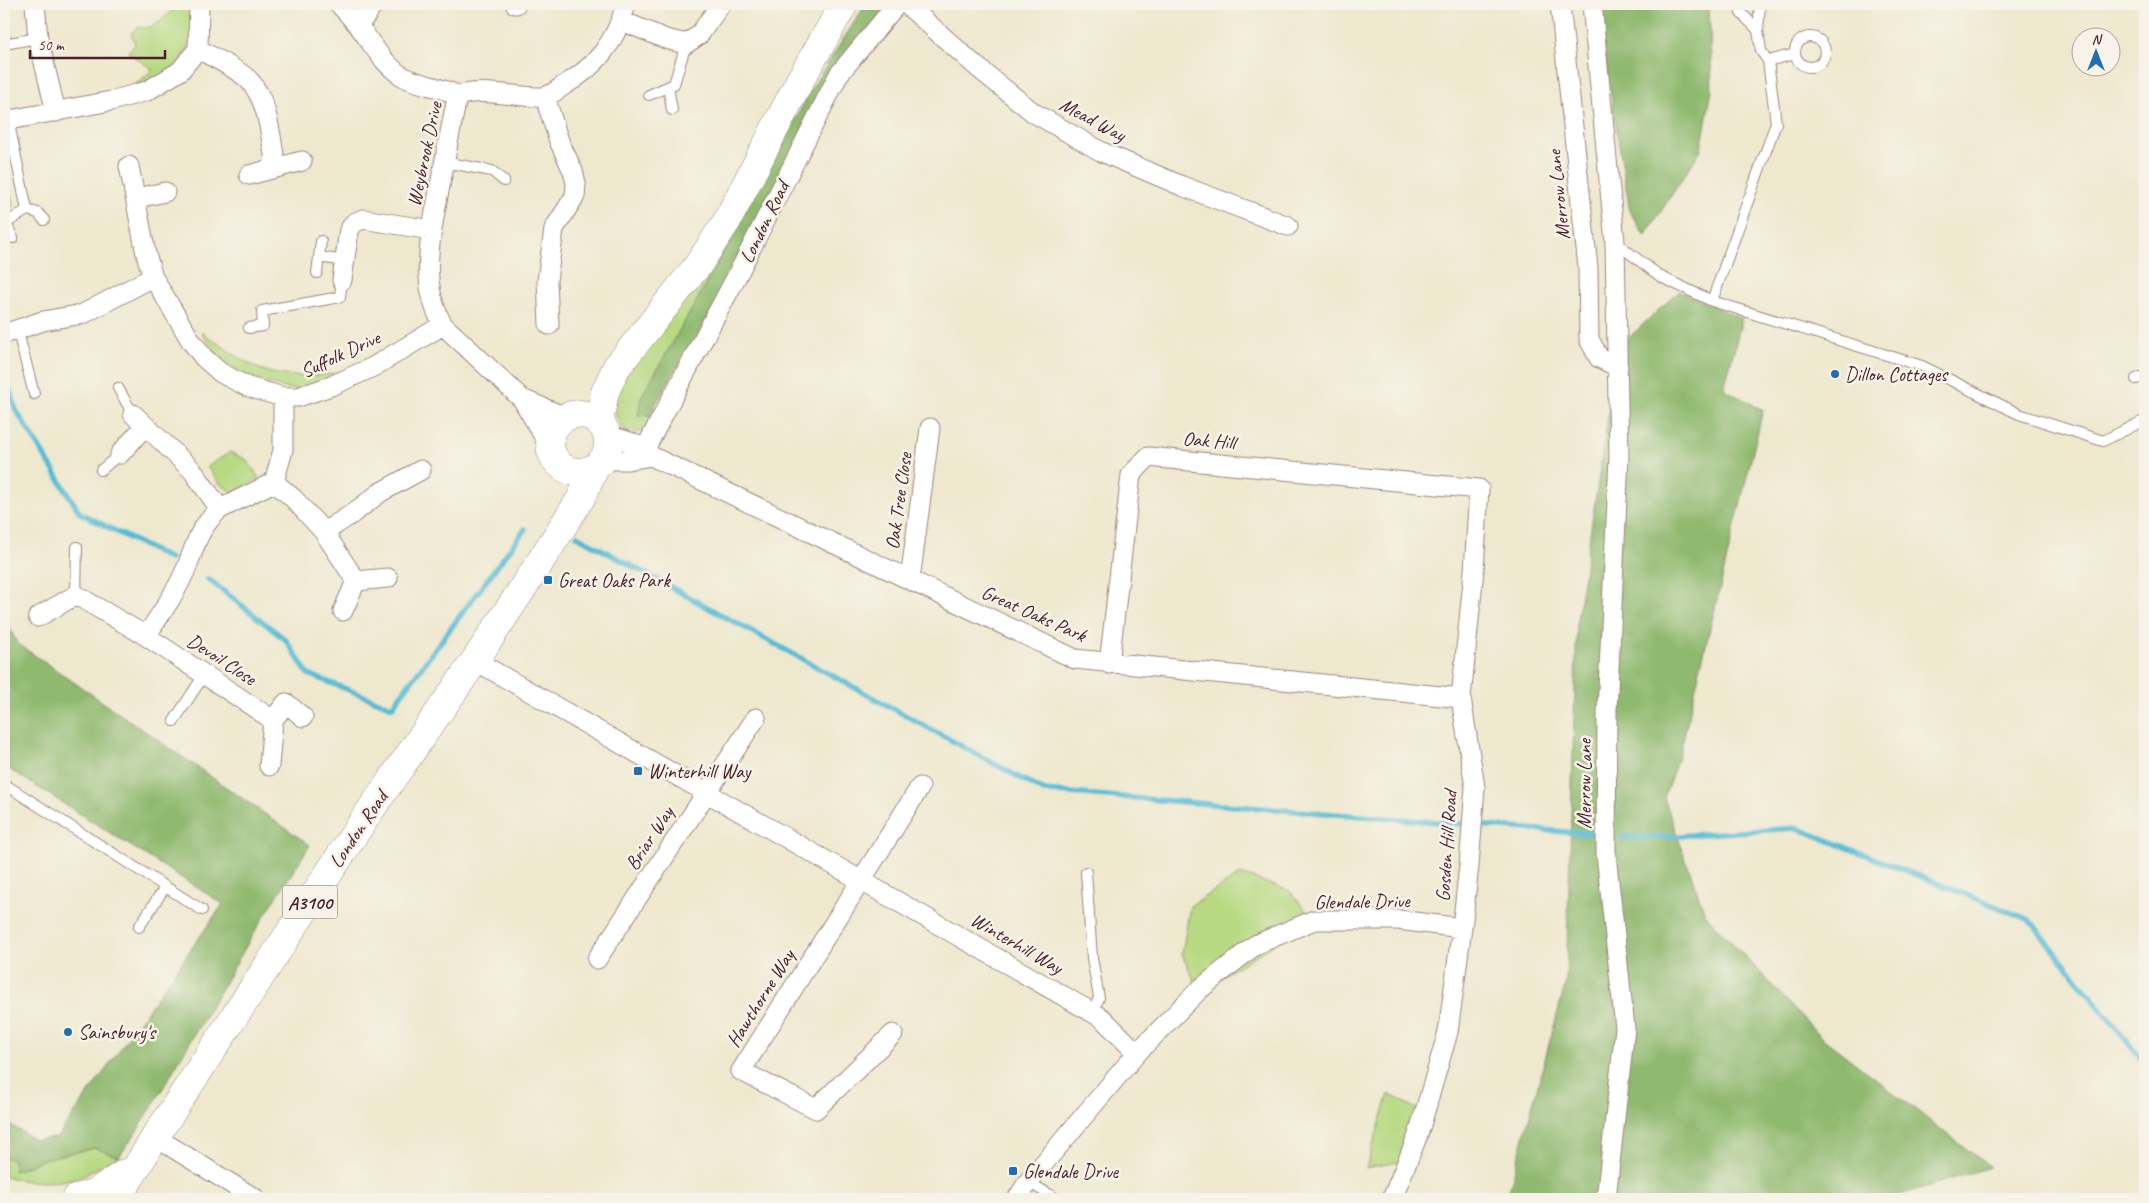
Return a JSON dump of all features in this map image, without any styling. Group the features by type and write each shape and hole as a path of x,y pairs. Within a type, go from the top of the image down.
{"main road":[{"name":"London Road","path":"112,1199 127,1183 155,1137 367,814 476,659 581,498 602,447 606,392 616,368 698,265 727,220 799,82 844,4"},
{"path":"556,457 574,472 584,472 602,447 583,414 565,417 553,426 550,435 556,457 563,524"},
{"name":"London Road","path":"76,1199 96,1192 140,1161"}],"street":[{"path":"35,4 38,38 56,112"},
{"path":"6,120 111,101 147,91 180,71 198,49 199,4"},
{"path":"338,4 363,19 388,64 403,76 420,83 444,88 459,96"},
{"path":"549,325 547,281 554,229 575,196 576,183 573,171 559,141 546,97 590,69 609,46 624,12 666,39 686,44 699,35 721,4"},
{"name":"London Road","path":"648,452 839,74 897,4"},
{"name":"Mead Way","path":"906,4 977,67 1034,113 1102,152 1182,186 1288,226"},
{"name":"Merrow Lane","path":"1560,4 1588,268 1589,339 1599,358 1618,367"},
{"name":"Merrow Lane","path":"1592,4 1615,242 1618,367 1619,457 1607,711 1606,854 1625,1028 1606,1199"},
{"path":"198,49 248,79 256,90 266,118 276,167"},
{"name":"Weybrook Drive","path":"546,97 474,93 459,96 444,162 428,250 428,276 431,299 443,325 522,400 556,457"},
{"path":"249,175 302,161"},
{"name":"Suffolk Drive","path":"129,166 137,198 146,254 154,277 191,341 204,358 227,377 283,397 298,397 331,386 373,367 443,325"},
{"path":"137,198 165,192"},
{"path":"342,280 349,230 354,223 363,219 432,230"},
{"path":"11,330 82,314 154,277"},
{"path":"146,636 163,611 186,570 196,538 206,522 220,509 274,482 283,450 283,397"},
{"name":"Weybrook Drive","path":"522,400 565,417"},
{"path":"120,454 139,420 192,470 220,509"},
{"name":"Oak Tree Close","path":"910,580 930,428"},
{"name":"Great Oaks Park","path":"602,447 630,441 648,452 1075,659 1109,664 1461,698"},
{"path":"602,447 628,460 648,452"},
{"name":"Oak Hill","path":"1109,664 1131,475 1148,457 1479,488"},
{"path":"324,532 381,492 421,470"},
{"path":"274,482 294,499 324,532 356,580"},
{"name":"Gosden Hill Road","path":"1392,1199 1418,1135 1448,1032 1462,928 1475,787 1461,698 1474,571 1479,488"},
{"path":"356,580 388,578"},
{"path":"343,611 356,580"},
{"path":"38,617 76,595"},
{"name":"Devoil Close","path":"76,595 146,636 272,720"},
{"name":"Winterhill Way","path":"476,659 488,668 1092,1012 1102,1018 1137,1053"},
{"path":"269,766 272,720 286,703 303,717"},
{"name":"Briar Way","path":"597,959 706,791 756,718"},
{"name":"Hawthorne Way","path":"893,1034 816,1109 741,1071 920,787"},
{"name":"Glendale Drive","path":"1017,1199 1028,1182 1137,1053 1199,990 1255,945 1314,920 1398,920 1462,928"},
{"path":"155,1137 256,1199"}],"lane":[{"path":"363,19 386,4"},
{"path":"1739,4 1741,13 1758,30"},
{"path":"1712,300 1776,123 1768,61 1761,51 1758,30 1760,4"},
{"path":"4,44 38,38"},
{"path":"649,95 674,84 686,44"},
{"path":"1768,61 1795,54"},
{"path":"668,87 672,110"},
{"path":"6,120 27,210"},
{"path":"444,162 492,171 504,181"},
{"path":"13,238 5,223 27,210 38,213 44,220"},
{"path":"316,273 321,241"},
{"path":"1615,242 1661,277 1712,300 1922,366 2019,414 2104,441 2145,420"},
{"path":"319,257 345,261"},
{"path":"249,328 263,326 262,311 340,297 342,280"},
{"path":"11,330 34,394"},
{"path":"118,388 139,420"},
{"path":"101,470 120,454"},
{"path":"76,595 77,547"},
{"path":"174,721 204,675"},
{"path":"4,784 202,910"},
{"path":"1086,872 1092,958 1099,998 1092,1012"},
{"path":"139,927 165,887"},
{"path":"1028,1182 1057,1199"}],"green space":[{"path":"178,4 199,4 193,35 182,59 163,76 150,82 133,86 153,70 128,52 135,44 131,33 138,27 150,27 161,21"},
{"path":"866,4 887,4 650,415 638,416 641,397 699,297 812,88"},
{"path":"1599,4 1709,4 1712,90 1701,150 1645,236 1630,212 1607,71"},
{"path":"9,186 13,205 4,214 4,187"},
{"path":"728,243 641,397 638,416 650,415 653,422 651,428 633,432 627,430 618,420 615,404 616,395 622,380"},
{"path":"1679,291 1742,319 1724,389 1763,410 1680,752 1664,798 1705,914 1821,1037 1990,1167 1887,1199 1507,1199 1566,982 1577,620 1612,390 1622,344"},
{"path":"201,332 245,361 271,373 307,376 355,370 306,388 292,389 281,387 248,376 230,365 215,351"},
{"path":"230,452 247,460 259,478 233,493 219,483 207,467"},
{"path":"4,617 17,643 310,845 258,926 143,1122 119,1157 95,1148 43,1159 14,1171 13,1160 4,1157 4,1121 35,1140 57,1138 223,904 4,766"},
{"path":"1241,874 1290,891 1314,920 1199,990 1182,954 1190,906"},
{"path":"1389,1094 1420,1111 1403,1161 1366,1168"},
{"path":"95,1148 119,1157 86,1174 62,1181 33,1181 4,1176 4,1157 13,1160 14,1171 43,1159"}],"waterway":[{"path":"4,371 16,410 80,513 170,559"},
{"path":"208,579 286,640 308,674 392,707 525,529"},
{"path":"577,536 1044,791 1591,834"},
{"path":"1621,837 1646,838 1797,828 2030,920 2145,1064"}],"place":[{"name":"Dillon Cottages","path":"1835,374"},
{"name":"Great Oaks Park","path":"548,580"},
{"name":"Winterhill Way","path":"638,771"},
{"name":"Sainsbury's","path":"68,1032"},
{"name":"Glendale Drive","path":"1013,1171"}]}
